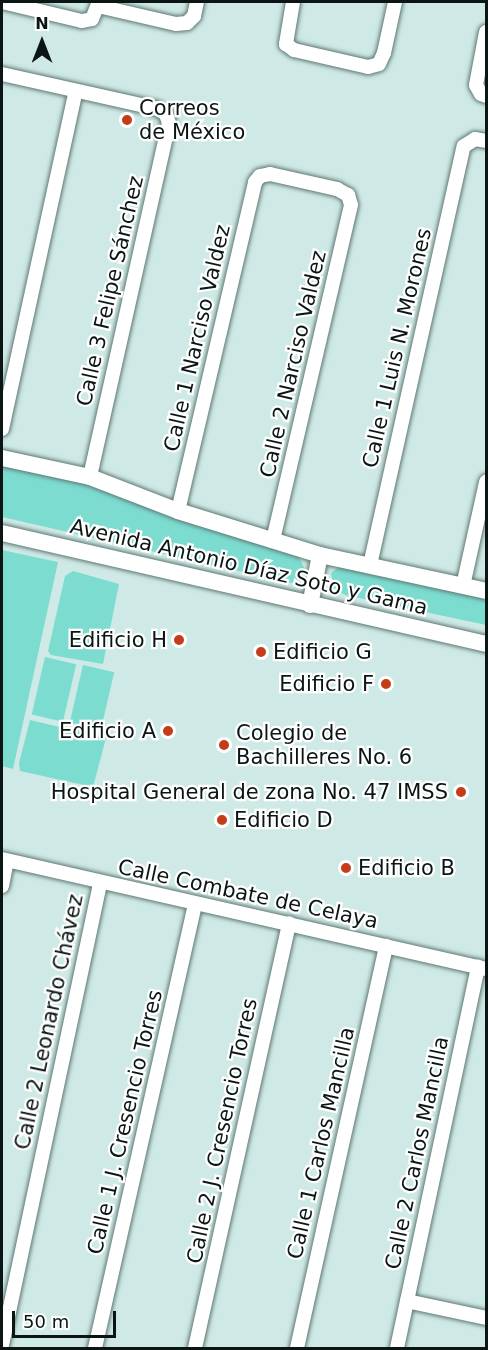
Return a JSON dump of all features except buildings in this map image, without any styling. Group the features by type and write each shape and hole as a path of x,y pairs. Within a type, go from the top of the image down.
{"street":[{"path":"2,2 82,21 92,20 99,4 176,24 187,23 194,16 197,2"},
{"path":"293,2 286,44 294,50 358,64 379,64 394,2"},
{"path":"486,32 476,85 481,94 486,96"},
{"path":"2,74 76,92 2,429"},
{"name":"Calle 3 Felipe Sánchez","path":"76,92 166,114 169,123 90,477"},
{"name":"Calle 1 Luis N. Morones","path":"370,565 467,140 486,141"},
{"name":"Calle 2 Narciso Valdez","path":"260,176 281,177 348,195 351,206 273,542"},
{"name":"Calle 1 Narciso Valdez","path":"178,511 255,182 260,176"},
{"name":"Avenida Antonio Díaz Soto y Gama","path":"2,458 90,477 178,511 320,555 486,591"},
{"path":"463,586 486,482"},
{"name":"Avenida Antonio Díaz Soto y Gama","path":"2,533 486,644"},
{"path":"310,605 320,555"},
{"path":"2,886 4,860"},
{"name":"Calle Combate de Celaya","path":"4,860 482,968"},
{"name":"Calle 2 Leonardo Chávez","path":"2,1345 100,883"},
{"name":"Calle 1 J. Cresencio Torres","path":"95,1348 195,904"},
{"name":"Calle 2 J. Cresencio Torres","path":"195,1348 290,923"},
{"name":"Calle 1 Carlos Mancilla","path":"297,1348 386,946"},
{"name":"Calle 2 Carlos Mancilla","path":"397,1348 482,968"},
{"path":"407,1300 486,1318"}],"shaded area":[{"path":"2,460 83,478 296,552 306,571 301,579 291,583 2,517"},
{"path":"2,550 58,562 13,769 2,766"},
{"path":"340,566 486,593 486,625 345,595 334,588 331,573"},
{"path":"73,571 119,584 103,664 51,655 48,651 65,576"},
{"path":"45,657 76,664 63,722 32,714"},
{"path":"83,665 114,672 101,730 70,722"},
{"path":"30,720 106,738 93,787 20,771 19,763"}],"place":[{"name":"Correos de México","path":"127,120"},
{"name":"Edificio H","path":"179,640"},
{"name":"Edificio G","path":"261,652"},
{"name":"Edificio F","path":"386,684"},
{"name":"Edificio A","path":"168,731"},
{"name":"Colegio de Bachilleres No. 6","path":"224,745"},
{"name":"Hospital General de zona No. 47 IMSS","path":"461,792"},
{"name":"Edificio D","path":"222,820"},
{"name":"Edificio B","path":"346,868"}]}
